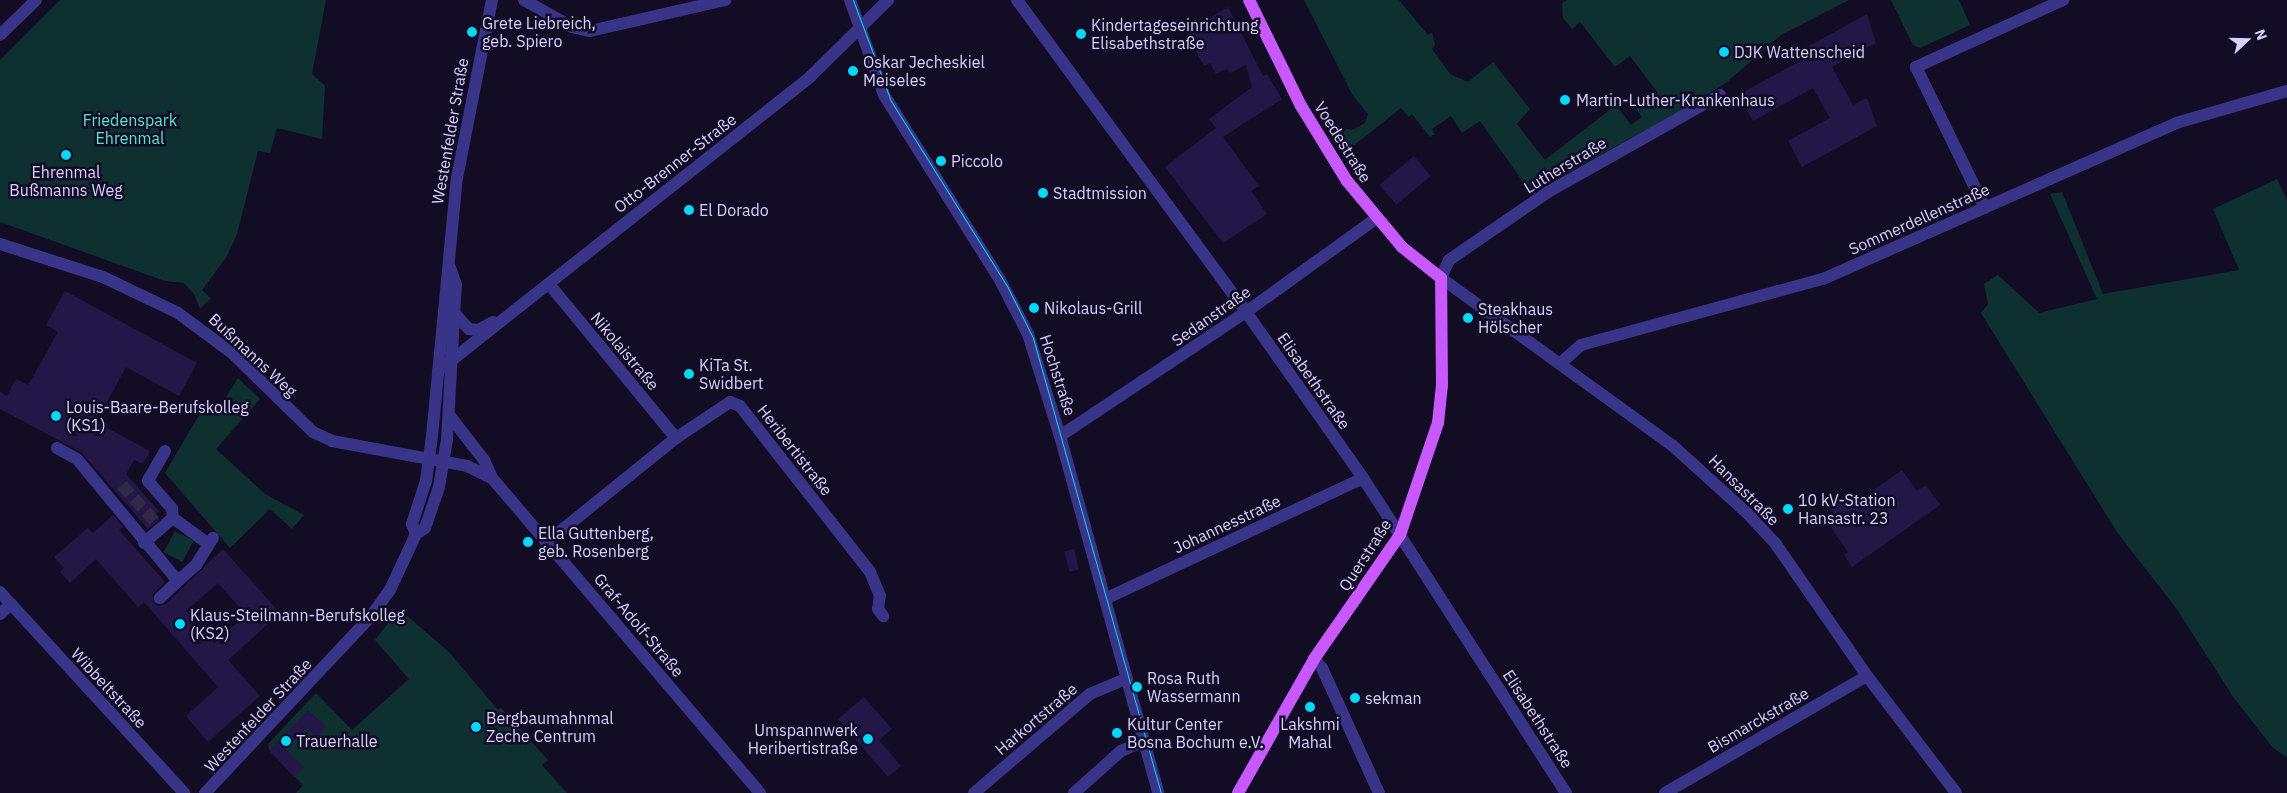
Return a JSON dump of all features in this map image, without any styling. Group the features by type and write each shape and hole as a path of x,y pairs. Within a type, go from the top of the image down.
{"main road":[{"name":"Voedestraße","path":"1249,0 1317,134 1377,218 1402,247 1441,278"},
{"name":"Querstraße","path":"1238,793 1314,659 1400,535 1438,422 1441,278"}],"street":[{"path":"0,35 36,0"},
{"name":"Westenfelder Straße","path":"416,534 412,524 429,459 465,125 492,0"},
{"path":"524,0 572,27 590,31 725,0"},
{"name":"Hochstraße","path":"850,0 889,103 1022,318 1060,436 1158,793"},
{"name":"Otto-Brenner-Straße","path":"438,371 836,55 859,26 888,0"},
{"name":"Elisabethstraße","path":"1017,0 1246,312 1363,478 1566,793"},
{"path":"1985,208 1916,67 2063,0"},
{"name":"Sommerdellenstraße","path":"1562,362 1581,345 1823,279 2176,123 2287,91"},
{"name":"Lutherstraße","path":"1441,278 1448,260 1548,192 1720,95"},
{"name":"Sedanstraße","path":"1060,436 1246,312 1377,218"},
{"name":"Bußmanns Weg","path":"0,244 103,277 178,312 232,353 313,432 332,441 429,459"},
{"name":"Westenfelder Straße","path":"206,793 371,616 390,590 416,534 425,528 444,462 449,416 450,363 456,285 450,268"},
{"name":"Hansastraße","path":"1441,278 1562,362 1695,463 1759,525 1867,676 1956,793"},
{"name":"Nikolaistraße","path":"548,284 676,438"},
{"name":"Otto-Brenner-Straße","path":"454,313 464,326 478,330 505,319"},
{"name":"Heribertistraße","path":"547,542 676,438 720,406 730,402 740,406 870,572 880,595 878,609 883,616"},
{"name":"Graf-Adolf-Straße","path":"449,416 484,460 492,478 760,793"},
{"path":"57,448 77,459 178,581"},
{"path":"165,451 148,481 172,509 173,518"},
{"path":"429,459 444,462"},
{"name":"Graf-Adolf-Straße","path":"444,462 467,466 492,478"},
{"name":"Johannesstraße","path":"1105,599 1363,478"},
{"path":"144,542 159,527 173,518"},
{"path":"160,598 196,565 210,541 173,518"},
{"name":"Wibbeltstraße","path":"0,592 184,793"},
{"path":"0,614 11,604"},
{"path":"1314,659 1322,668 1379,793"},
{"name":"Bismarckstraße","path":"1665,793 1867,676"},
{"name":"Harkortstraße","path":"974,793 1090,694 1126,679"},
{"path":"1074,793 1121,751 1143,741"}],"green space":[{"name":"Friedenspark Ehrenmal","path":"60,0 326,0 312,74 325,86 322,139 277,128 270,153 258,151 237,234 227,256 202,290 211,298 200,309 194,294 184,283 165,281 0,222 0,60"},
{"path":"1304,0 1399,0 1428,35 1432,32 1435,45 1432,49 1450,74 1468,82 1493,62 1530,109 1517,124 1545,160 1616,105 1631,125 1642,117 1631,102 1641,95 1647,102 1658,93 1630,56 1615,67 1580,22 1572,29 1563,18 1562,3 1567,0 1849,0 1781,35 1727,82 1693,104 1531,193 1480,121 1462,133 1451,116 1432,129 1435,134 1430,137 1412,114 1409,117 1401,108 1353,146 1348,146 1342,128 1352,130 1365,123 1368,114 1352,94"},
{"path":"1891,0 1959,0 1970,25 1920,48 1913,45"},
{"path":"2277,179 2287,200 2287,757 2273,748 2234,698 2176,608 2117,532 1981,313 1988,304 1984,284 1998,275 2039,313 2097,299 2050,194 2062,192 2103,294 2239,270 2213,209"},
{"path":"238,378 260,399 216,449 265,494 304,515 292,529 270,509 230,548 165,473 202,410 214,416"},
{"path":"175,531 194,541 182,562 164,552"},
{"path":"399,609 449,652 498,710 501,708 548,760 542,765 567,793 296,793 303,785 269,750 268,744 316,693 352,730 409,679 375,640"}],"building":[{"path":"1228,7 1263,76 1267,74 1282,99 1223,137 1259,186 1251,191 1267,214 1223,243 1165,167 1216,128 1209,119 1252,87 1246,65 1230,73 1227,69 1216,74 1210,63 1204,66 1186,33"},
{"path":"1867,14 1876,43 1832,67 1853,105 1867,98 1877,126 1802,167 1788,141 1830,118 1813,88 1753,121 1738,95 1802,60 1800,51"},
{"path":"1414,156 1431,176 1396,205 1380,185"},
{"name":"Louis-Baare-Berufskolleg (KS1)","path":"65,291 197,363 179,396 126,367 96,422 150,451 143,464 134,460 126,474 159,511 156,515 160,519 148,529 81,452 0,409 0,392 7,396 16,379 28,385 58,332 46,325"},
{"path":"1902,470 1917,491 1926,485 1940,505 1852,567 1844,555 1848,552 1827,522 1836,516 1830,510 1844,500 1848,508"},
{"name":"Klaus-Steilmann-Berufskolleg (KS2)","path":"113,515 123,527 119,530 165,582 152,595 157,606 166,604 223,549 280,613 228,660 260,696 208,742 186,716 218,687 144,602 138,607 96,559 70,583 60,572 64,568 54,557 88,528 93,533","holes":["218,583 246,615 214,643 186,611"]},
{"path":"1074,549 1079,569 1069,572 1064,551"},
{"name":"Umspannwerk Heribertistraße","path":"864,697 892,729 879,740 901,766 888,777 838,719"},
{"name":"Trauerhalle","path":"308,710 326,727 316,737 307,728 286,749 304,767 294,777 269,750"}],"tunnel":[{"path":"122,485 157,524"}],"tram line":[{"path":"853,0 891,101 1007,286 1033,338 1161,793"}],"place":[{"name":"Grete Liebreich, geb. Spiero","path":"472,32"},
{"name":"Kindertageseinrichtung Elisabethstraße","path":"1081,34"},
{"name":"DJK Wattenscheid","path":"1724,52"},
{"name":"Oskar Jecheskiel Meiseles","path":"853,71"},
{"name":"Martin-Luther-Krankenhaus","path":"1565,100"},
{"name":"Ehrenmal Bußmanns Weg","path":"66,155"},
{"name":"Piccolo","path":"941,161"},
{"name":"Stadtmission","path":"1043,193"},
{"name":"El Dorado","path":"689,210"},
{"name":"Nikolaus-Grill","path":"1034,308"},
{"name":"Steakhaus Hölscher","path":"1468,318"},
{"name":"KiTa St. Swidbert","path":"689,374"},
{"name":"Louis-Baare-Berufskolleg (KS1)","path":"56,416"},
{"name":"10 kV-Station Hansastr. 23","path":"1788,509"},
{"name":"Ella Guttenberg, geb. Rosenberg","path":"528,542"},
{"name":"Klaus-Steilmann-Berufskolleg (KS2)","path":"180,624"},
{"name":"Rosa Ruth Wassermann","path":"1137,687"},
{"name":"sekman","path":"1355,698"},
{"name":"Lakshmi Mahal","path":"1310,707"},
{"name":"Bergbaumahnmal Zeche Centrum","path":"476,727"},
{"name":"Kultur Center Bosna Bochum e.V.","path":"1117,733"},
{"name":"Umspannwerk Heribertistraße","path":"868,739"},
{"name":"Trauerhalle","path":"286,741"}]}
